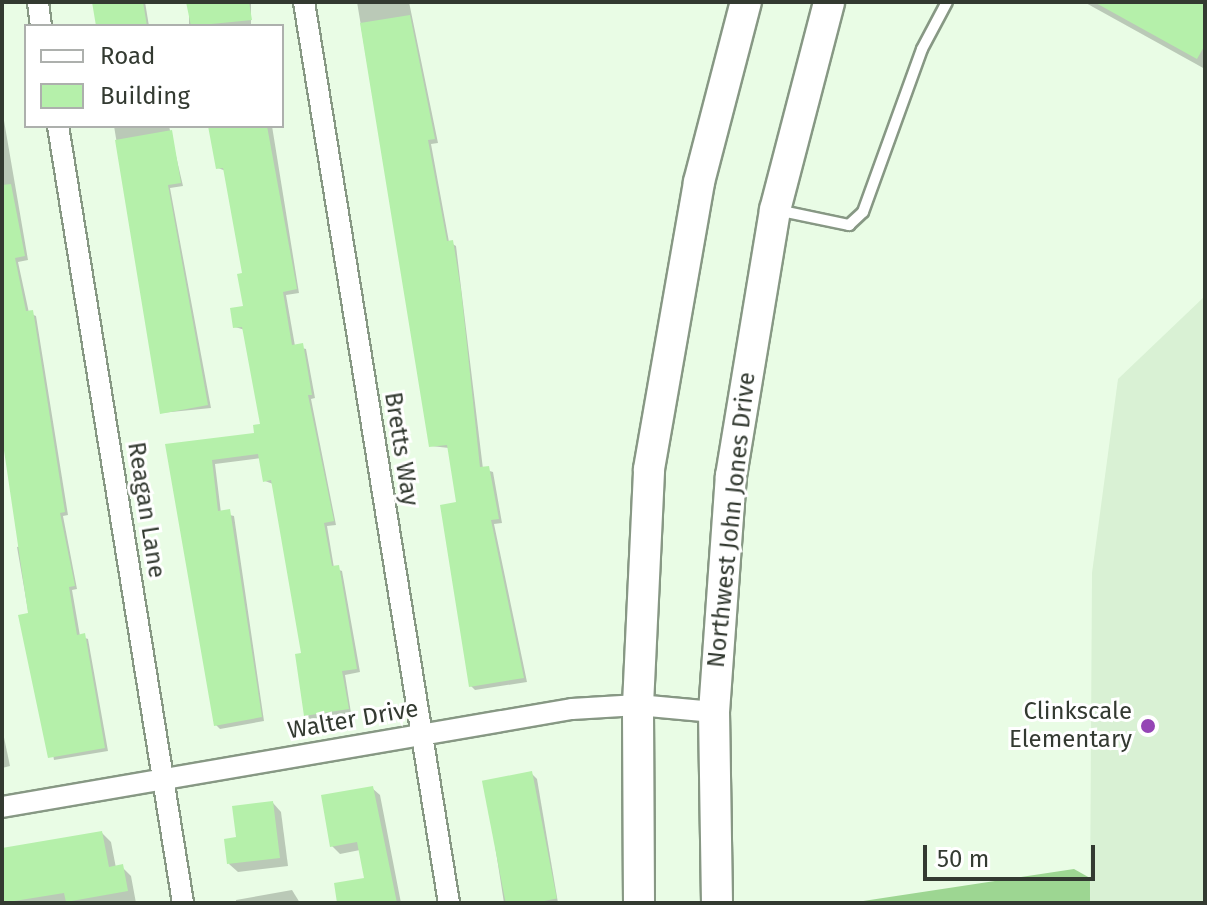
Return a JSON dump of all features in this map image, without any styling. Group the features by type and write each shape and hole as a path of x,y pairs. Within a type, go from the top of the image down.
{"main road":[{"path":"639,903 638,705 652,454 699,182 746,2"},
{"name":"Northwest John Jones Drive","path":"717,903 714,712 731,476 775,210 829,2"}],"street":[{"path":"38,2 41,24"},
{"name":"Bretts Way","path":"304,2 449,903"},
{"name":"Reagan Lane","path":"58,128 183,903"},
{"name":"Walter Drive","path":"2,807 572,709 638,705 714,712"}],"lane":[{"path":"775,210 849,225 863,212 922,49 947,2"}],"shaded area":[{"name":"Clinkscale Elementary","path":"1205,296 1205,903 1090,903 1092,573 1118,379"}],"green space":[{"path":"1074,869 1090,878 1090,903 850,903"}],"building":[{"path":"92,2 143,2 147,24 96,24"},
{"path":"186,2 249,2 252,20 191,24"},
{"path":"1094,2 1205,2 1205,45 1197,59"},
{"path":"410,15 435,139 428,140 447,241 453,240 461,290 480,467 489,466 499,519 491,520 524,678 469,687 440,505 456,502 447,445 429,447 360,23"},
{"path":"208,128 267,128 297,289 283,292 292,345 303,343 312,395 308,395 334,521 324,523 332,566 339,565 357,669 342,671 349,709 304,716 295,654 301,653 271,480 263,482 258,454 212,460 218,511 230,509 262,717 214,726 165,444 254,433 253,425 260,424 242,327 233,328 230,308 243,306 237,274 242,273 223,168 216,169"},
{"path":"172,130 181,183 168,185 208,405 160,414 115,140"},
{"path":"11,184 25,256 15,258 26,311 33,310 65,512 60,513 75,586 69,587 77,635 85,633 105,748 48,758 18,615 28,613 2,437 2,185"},
{"path":"532,771 557,899 534,903 506,903 482,781"},
{"path":"373,786 397,903 337,903 334,883 364,878 357,842 330,847 321,795"},
{"path":"273,801 280,858 227,864 224,839 236,837 232,806"},
{"path":"102,831 109,867 123,864 128,891 66,902 64,893 2,903 2,848"}],"place":[{"name":"Clinkscale Elementary","path":"1148,726"}]}
